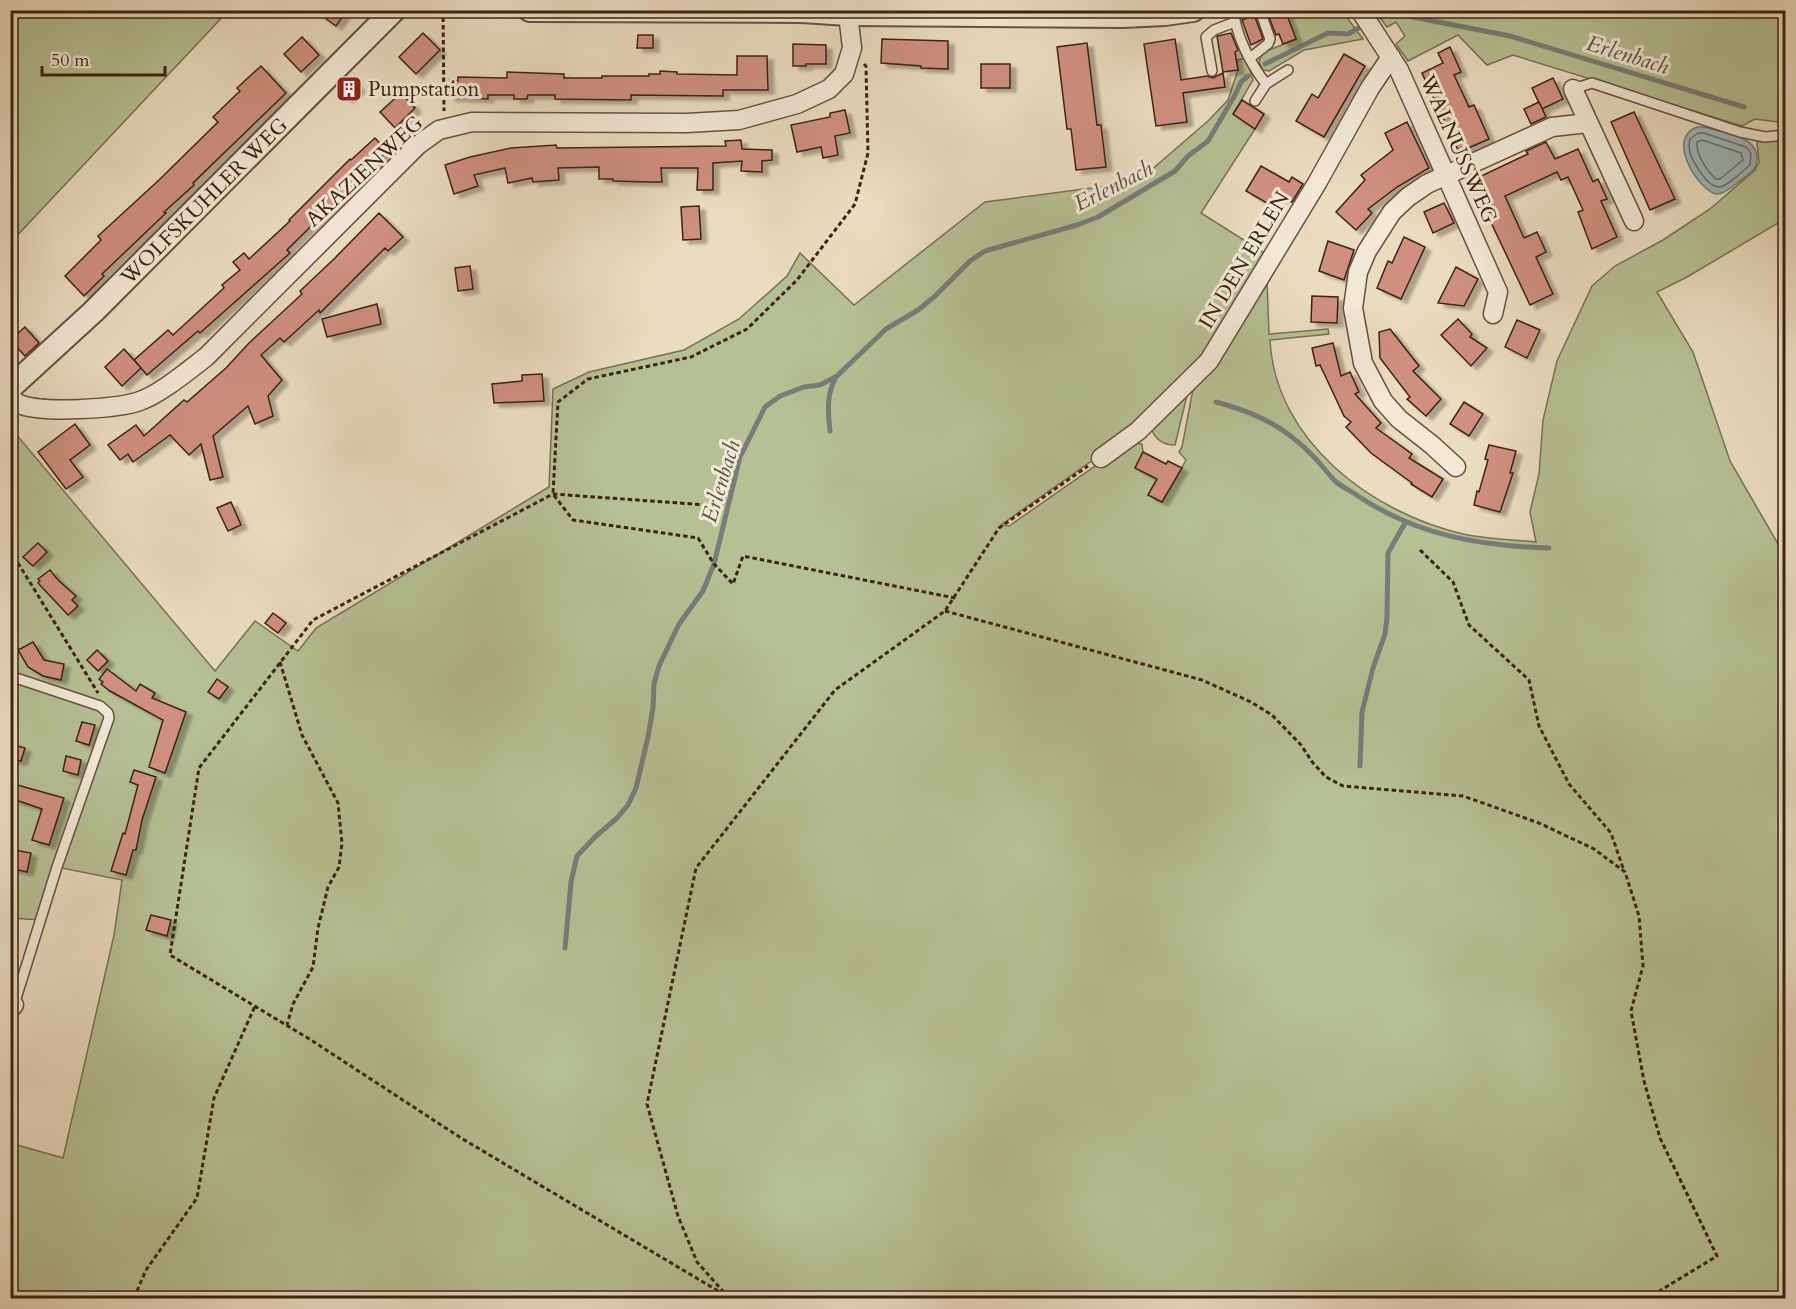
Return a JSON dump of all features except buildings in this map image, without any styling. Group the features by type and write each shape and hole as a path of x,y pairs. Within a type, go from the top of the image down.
{"street":[{"name":"WOLFSKUHLER WEG","path":"10,388 93,312 394,10"},
{"path":"530,10 1123,16 1193,10"},
{"name":"WALNUSSWEG","path":"1361,12 1399,70 1498,292 1492,314"},
{"name":"AKAZIENWEG","path":"10,397 20,405 40,409 82,409 138,402 178,379 206,357 428,136 446,128 472,122 687,123 739,120 797,104 829,89 844,74 852,48 848,14"},
{"name":"IN DEN ERLEN","path":"1101,458 1138,431 1209,361 1317,183 1370,88 1391,57"},
{"path":"1573,89 1634,221"},
{"path":"1456,467 1399,419 1383,401 1363,363 1353,308 1358,272 1367,251 1392,212 1427,184 1552,127 1588,123"}],"lane":[{"path":"1233,10 1235,22 1250,58 1266,84"},
{"path":"1250,58 1268,44 1270,39 1262,16"},
{"path":"1212,71 1206,37 1214,30 1235,22"},
{"path":"1255,101 1266,84 1287,70"},
{"path":"1573,89 1592,83 1740,132 1785,135"},
{"path":"10,676 100,706 108,713 109,718 57,867 13,1007"}],"path":[{"path":"443,10 446,128"},
{"path":"852,48 866,66 868,153 855,204 798,280 747,330 691,357 588,379 558,402 553,494 573,520 698,538 714,564 733,584 744,556 955,598"},
{"path":"10,78 12,113 10,130"},
{"path":"729,1299 697,1262 678,1216 647,1104 696,868 835,690 945,611 999,528 1101,458"},
{"path":"707,505 553,494 313,620 199,768 170,955 287,1026 461,1138 724,1294"},
{"path":"10,550 95,687 100,697 100,706"},
{"path":"1420,550 1453,582 1469,625 1529,680 1539,726 1569,784 1611,832 1639,916 1643,966 1630,1011 1644,1081 1660,1138 1717,1256 1648,1299"},
{"path":"945,611 1202,680 1251,702 1272,715 1301,745 1326,777 1343,786 1463,796 1539,823 1594,849 1625,872"},
{"path":"280,662 302,735 338,803 342,843 339,867 328,887 318,928 313,967 293,1004 287,1026"},
{"path":"134,1299 146,1270 197,1198 214,1098 255,1006"}],"green space":[{"path":"10,11 228,11 11,242"},
{"path":"1285,11 1342,11 1363,39 1304,50 1269,71 1263,70 1259,62 1262,53 1296,39"},
{"path":"1375,11 1785,11 1785,123 1755,119 1742,126 1513,55 1487,65 1458,35 1408,61 1396,44 1405,36 1396,22 1387,27"},
{"path":"1246,58 1253,80 1233,114 1255,129 1201,213 1266,254 1211,350 1114,445 1001,525 1009,526 1132,443 1142,444 1143,452 1135,468 1157,479 1148,495 1162,502 1186,460 1179,452 1182,447 1194,384 1267,281 1269,334 1328,329 1329,334 1270,340 1276,376 1289,410 1309,440 1334,467 1363,490 1395,509 1429,524 1472,536 1536,542 1530,512 1539,474 1543,420 1557,361 1592,286 1615,266 1663,240 1710,209 1755,170 1759,162 1757,142 1785,140 1785,219 1687,277 1657,292 1693,352 1730,461 1785,556 1785,1298 11,1298 11,1164 17,1145 63,1158 114,935 122,880 57,867 41,920 11,918 10,427 215,671 255,621 298,651 316,628 549,487 553,389 589,372 684,350 739,319 787,276 800,253 854,305 985,202 1099,187 1150,171 1208,121 1228,100 1238,70 1237,60"},
{"path":"1189,387 1175,445 1163,443 1151,428"}],"water":[{"path":"1697,127 1728,133 1744,139 1755,149 1757,156 1754,169 1723,193 1717,194 1702,185 1689,165 1684,142 1688,133"}],"waterway":[{"name":"Erlenbach","path":"1265,64 1328,33 1348,34 1384,14 1392,13 1510,36 1744,107"},
{"name":"Erlenbach","path":"565,948 571,882 577,856 617,818 628,805 636,788 648,737 654,684 659,666 679,624 703,591 714,564 740,457 765,407 780,396 804,387 820,385 837,376 886,329 918,310 970,261 985,251 1098,217 1175,171 1188,156 1208,141 1241,82 1248,76"},
{"path":"830,431 829,397 836,377"},
{"path":"1216,402 1257,416 1281,429 1303,446 1338,483 1380,509 1403,520 1449,536 1474,541 1549,548"},
{"path":"1360,766 1362,712 1373,668 1385,634 1388,553 1405,523"}],"place":[{"name":"Pumpstation","path":"349,89"}]}
